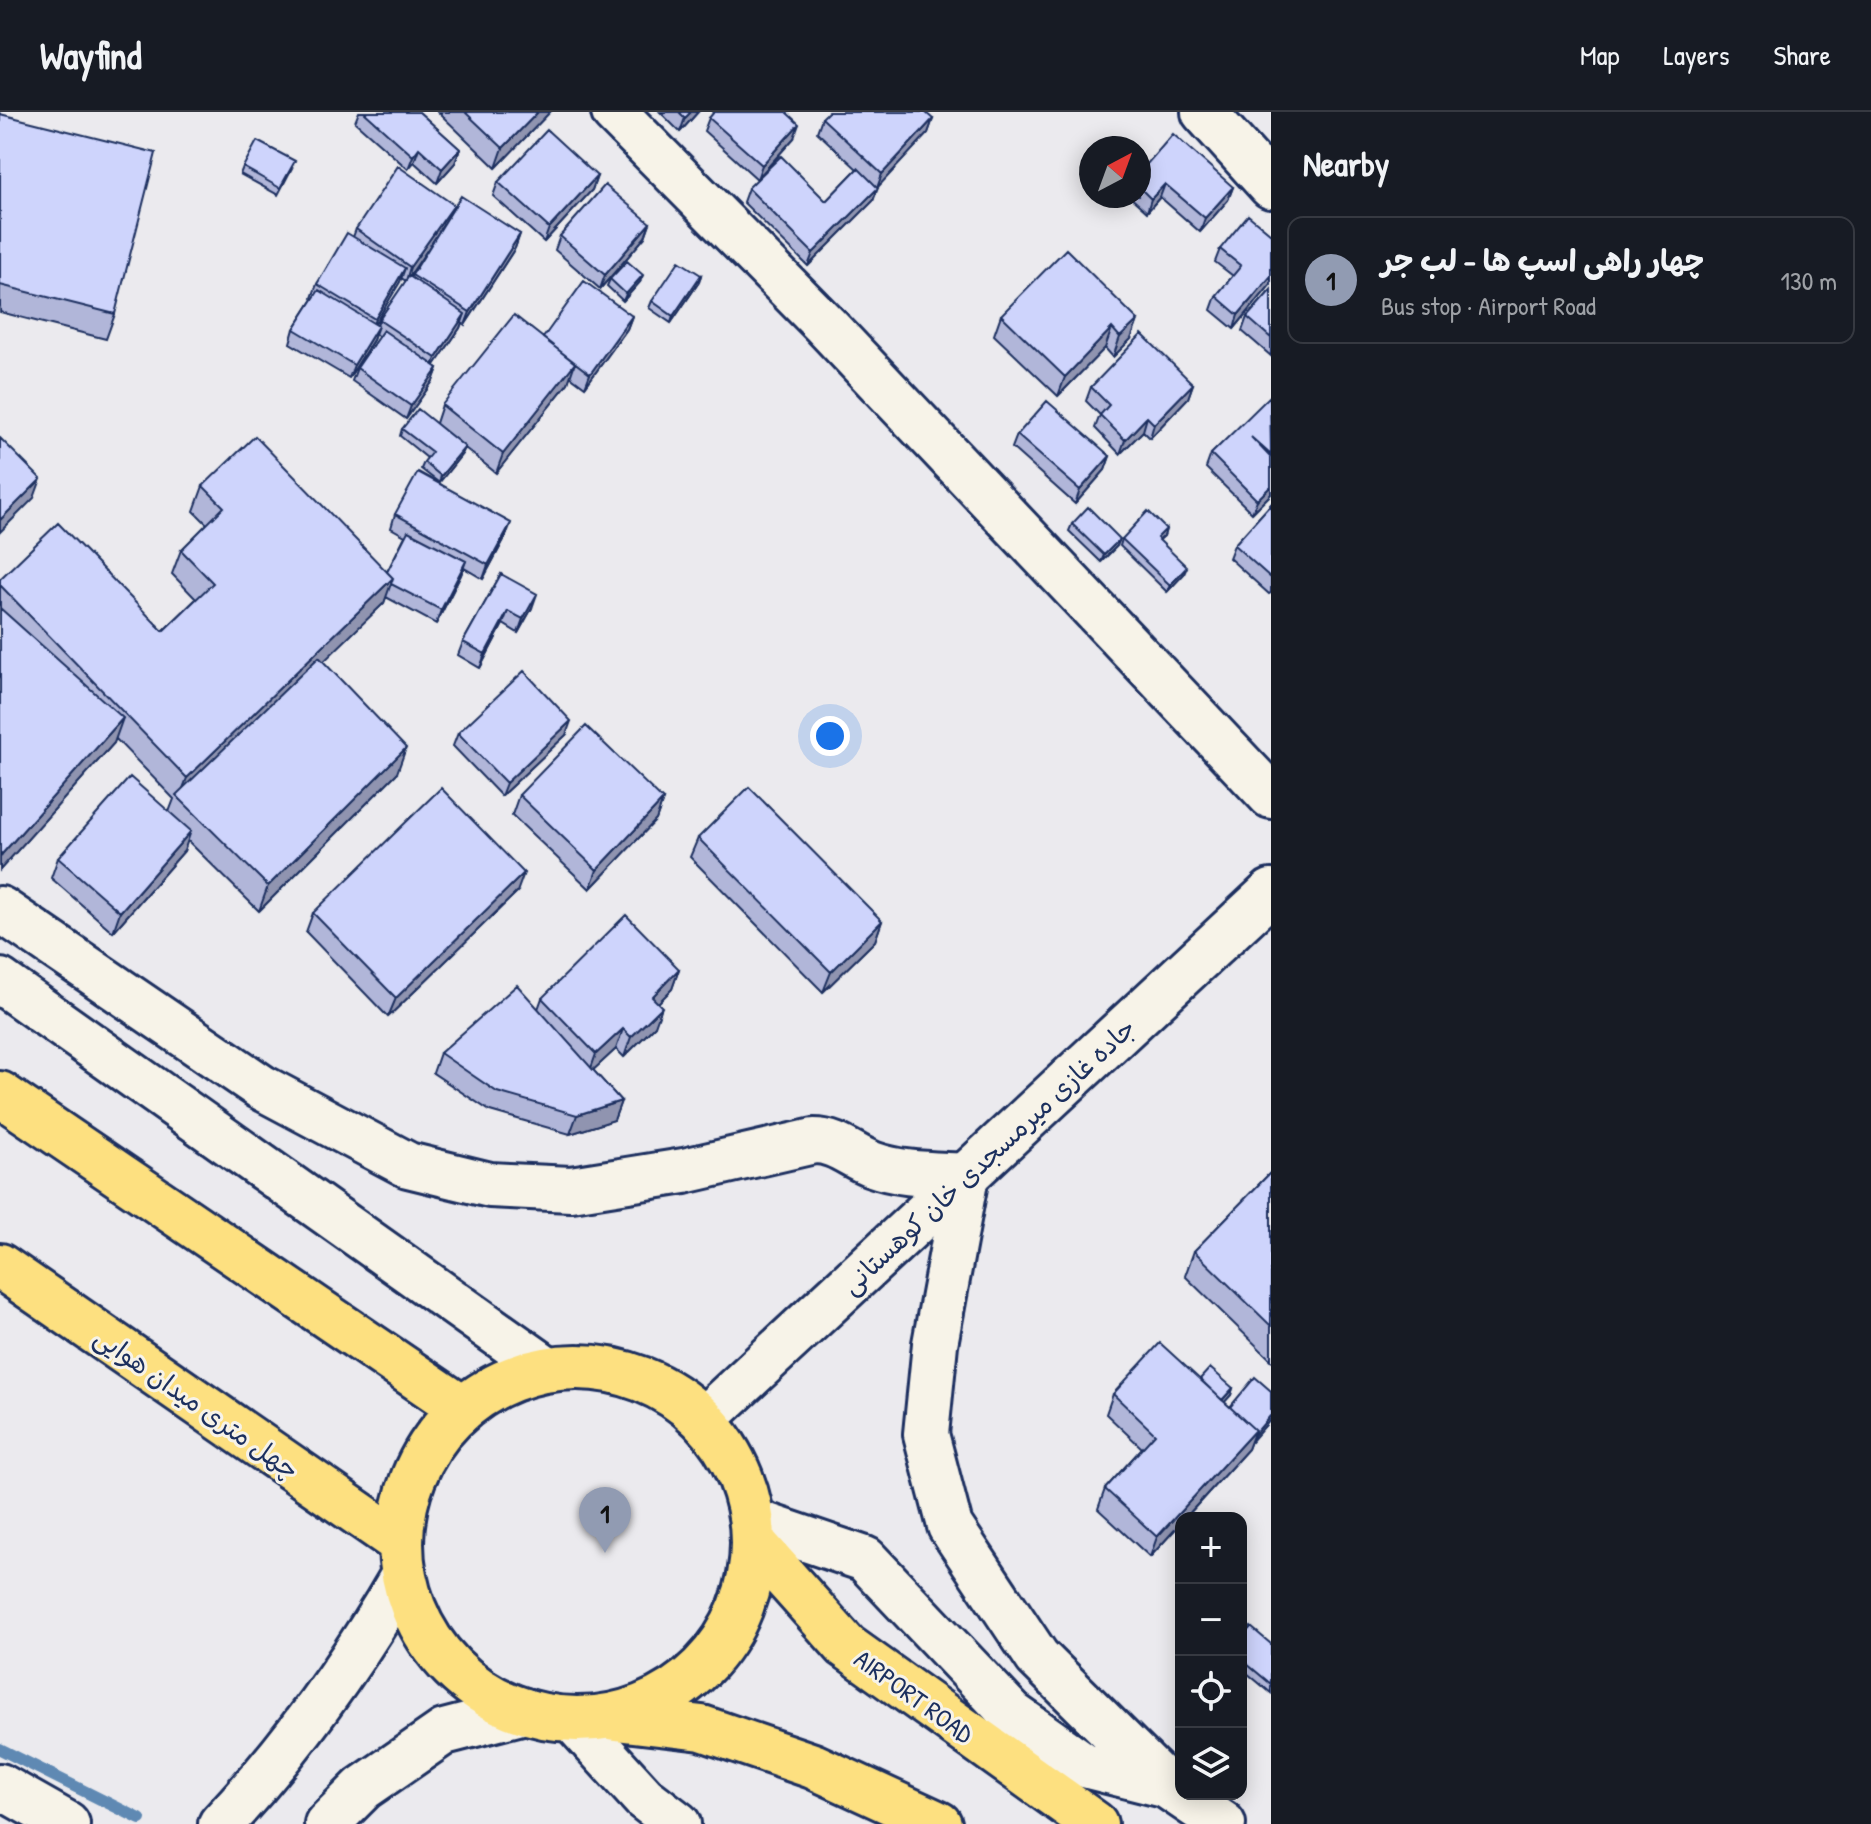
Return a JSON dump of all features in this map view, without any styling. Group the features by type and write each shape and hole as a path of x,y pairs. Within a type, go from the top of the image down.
{"main road":[{"path":"0,1094 462,1408"},
{"name":"چهل متری میدان هوایی","path":"0,1266 399,1557"},
{"path":"591,1718 645,1706 677,1690 713,1657 740,1615 754,1532 737,1466 704,1419 658,1384 603,1367 546,1368 501,1382 462,1408 430,1443 410,1485 399,1557 419,1621 446,1660 482,1691 525,1711 591,1718 702,1728 813,1766 939,1824"},
{"name":"AIRPORT ROAD","path":"754,1532 846,1646 1095,1824"}],"street":[{"path":"614,112 825,325 1271,796"},
{"path":"1204,112 1271,186"},
{"name":"جاده غازی میرمسجدی خان کوهستانی","path":"704,1419 1271,892"},
{"path":"0,909 261,1087 408,1165 490,1185 571,1189 684,1171 814,1141 830,1141 869,1163 900,1173 966,1176 935,1344 926,1434 950,1526 1037,1657 1167,1786 1223,1824"},
{"path":"0,981 546,1368"},
{"path":"754,1532 865,1559 1012,1714 1084,1765 1167,1786"},
{"path":"221,1824 290,1742 366,1641 399,1557"},
{"path":"327,1824 363,1788 444,1732 525,1711"},
{"path":"591,1718 644,1798 678,1824"},
{"path":"0,1786 67,1824"}],"building":[{"path":"364,112 419,112 460,149 442,169 419,148 413,156"},
{"path":"465,112 538,112 503,148"},
{"path":"714,112 786,112 799,124 762,165 709,118"},
{"path":"828,112 925,112 933,119 882,174 822,118"},
{"path":"0,114 156,153 115,314 0,285"},
{"path":"547,130 597,176 549,228 498,182"},
{"path":"1173,134 1233,187 1205,218 1165,184 1151,199 1151,159"},
{"path":"257,141 295,161 280,188 243,167"},
{"path":"781,156 826,201 858,168 878,188 813,253 748,188"},
{"path":"398,166 454,205 410,267 356,229"},
{"path":"605,185 650,223 605,275 560,236"},
{"path":"461,196 520,234 470,312 412,275"},
{"path":"1248,215 1271,234 1271,276 1238,315 1216,296 1241,266 1220,249"},
{"path":"347,233 405,268 375,319 317,284"},
{"path":"1066,249 1138,320 1120,337 1112,328 1065,377 1001,315"},
{"path":"627,261 643,275 626,294 610,279"},
{"path":"679,261 701,275 673,316 652,301"},
{"path":"409,276 465,314 436,358 379,320"},
{"path":"584,281 632,316 590,374 543,338"},
{"path":"319,290 378,326 354,365 294,329"},
{"path":"1271,290 1271,338 1247,317"},
{"path":"514,315 575,363 503,454 442,405"},
{"path":"383,330 438,368 411,406 357,368"},
{"path":"1142,334 1193,384 1154,424 1147,417 1125,440 1100,415 1109,405 1091,387"},
{"path":"1270,396 1271,455 1251,437 1271,458 1271,486 1257,500 1211,454"},
{"path":"1047,401 1110,456 1080,490 1017,435"},
{"path":"418,409 465,447 441,476 424,462 432,452 402,429"},
{"path":"255,436 393,578 187,778 0,585 0,579 58,523 163,631 213,583 181,550 224,507 203,486"},
{"path":"0,438 41,479 0,520"},
{"path":"418,472 511,523 488,565 395,514"},
{"path":"1271,504 1271,578 1234,545"},
{"path":"1088,507 1120,539 1104,555 1072,524"},
{"path":"1148,511 1166,529 1157,538 1187,567 1170,585 1122,539"},
{"path":"408,531 466,561 441,610 391,584 393,578 387,572"},
{"path":"501,574 537,594 523,619 508,611 485,654 463,642"},
{"path":"0,608 123,718 2,854 0,852"},
{"path":"319,657 406,748 268,886 176,795"},
{"path":"524,671 571,721 506,783 458,733"},
{"path":"586,726 663,800 597,870 519,795"},
{"path":"130,777 191,831 120,912 58,858"},
{"path":"749,787 882,921 831,972 698,838"},
{"path":"441,788 524,873 396,998 313,913"},
{"path":"626,915 679,969 652,997 662,1007 631,1037 623,1029 596,1054 542,998"},
{"path":"517,985 621,1101 577,1115 497,1092 440,1053"},
{"path":"1271,1172 1271,1326 1194,1251"},
{"path":"1160,1343 1255,1430 1180,1512 1175,1512 1175,1517 1157,1537 1105,1489 1155,1434 1113,1394"},
{"path":"1210,1368 1233,1388 1222,1400 1200,1379"},
{"path":"1255,1377 1271,1391 1271,1415 1254,1435 1255,1430 1230,1407"},
{"path":"1251,1627 1271,1644 1271,1684 1247,1664 1247,1631"}],"waterway":[{"path":"0,1749 140,1819"}],"place":[{"name":"چهار راهی اسپ ها - لب جر","path":"605,1553"}]}
